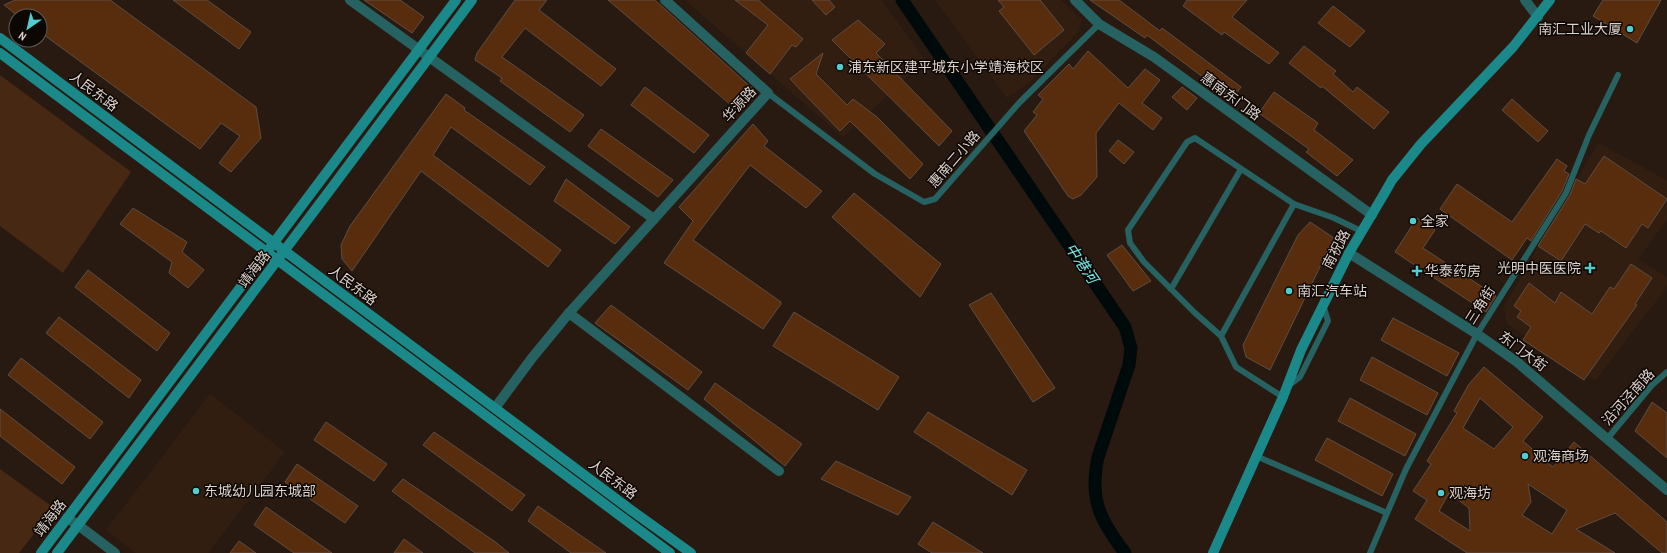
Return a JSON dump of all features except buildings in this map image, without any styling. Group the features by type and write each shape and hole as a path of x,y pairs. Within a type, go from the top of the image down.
{"main road":[{"name":"靖海路","path":"41,553 456,0"},
{"name":"靖海路","path":"57,553 472,0"},
{"name":"南祝路","path":"1213,553 1283,397 1302,350 1323,306 1361,231 1392,180 1421,144 1538,18 1550,0"},
{"name":"人民东路","path":"0,38 691,553"},
{"name":"人民东路","path":"0,53 670,553"}],"street":[{"path":"350,0 654,219"},
{"name":"华源路","path":"495,408 532,358 569,314 768,93 665,0"},
{"name":"惠南东门路","path":"1075,0 1099,24 1154,57 1372,215"},
{"path":"1526,0 1538,18"},
{"name":"东门大街","path":"1349,253 1477,334 1517,362 1667,490"},
{"path":"569,314 778,471"},
{"path":"67,518 115,553"}],"lane":[{"name":"惠南二小路","path":"768,93 875,174 924,202 935,199 1020,102 1099,24"},
{"name":"三角街","path":"1370,553 1415,450 1477,334 1566,193 1589,135 1618,75"},
{"path":"1283,397 1236,367 1221,336 1144,262 1130,243 1128,230 1188,142 1195,138 1294,204 1334,218 1361,231"},
{"path":"1171,289 1241,169"},
{"path":"1221,336 1294,204"},
{"name":"沿河泾南路","path":"1607,439 1652,385 1667,372"},
{"path":"1256,456 1387,513"}],"shaded area":[{"name":"浦东新区建平城东小学靖海校区","path":"685,0 881,0 925,60 843,137"},
{"path":"935,0 1061,0 1082,20 1079,31 1031,81 1007,98"},
{"path":"0,75 131,172 63,273 0,226"},
{"name":"光明中医医院","path":"1598,143 1667,180 1667,220 1638,259 1667,277 1667,287 1596,380 1507,324 1504,307"},
{"name":"东城幼儿园东城部","path":"210,394 285,452 208,553 136,553 106,530"},
{"path":"0,469 54,508 19,553 0,553"}],"waterway":[{"name":"中港河","path":"902,0 1125,327 1131,348 1129,365 1098,457 1095,486 1096,498 1103,519 1125,553"}],"place":[{"name":"南汇工业大厦","path":"1630,29"},
{"name":"浦东新区建平城东小学靖海校区","path":"840,67"},
{"name":"全家","path":"1413,221"},
{"name":"光明中医医院","path":"1590,268"},
{"name":"华泰药房","path":"1417,271"},
{"name":"南汇汽车站","path":"1289,291"},
{"name":"观海商场","path":"1525,456"},
{"name":"东城幼儿园东城部","path":"196,491"},
{"name":"观海坊","path":"1441,493"}]}
